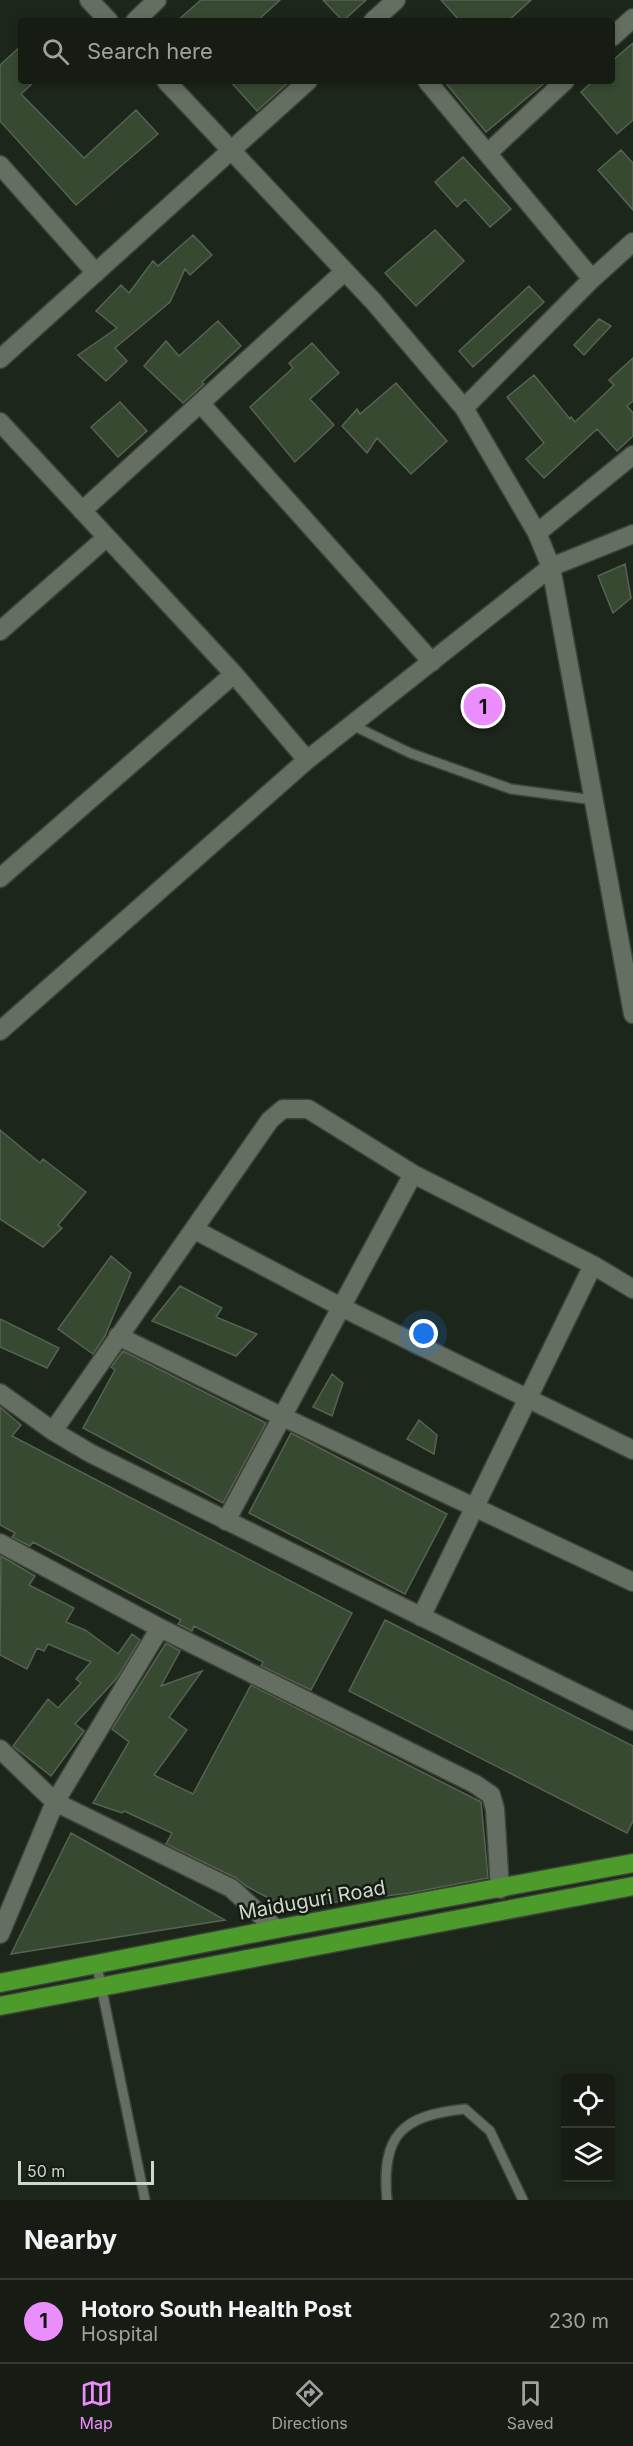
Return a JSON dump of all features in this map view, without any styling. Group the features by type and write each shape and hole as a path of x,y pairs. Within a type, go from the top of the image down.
{"highway":[{"name":"Maiduguri Road","path":"0,1983 633,1863"},
{"path":"0,2006 633,1887"}],"street":[{"path":"88,0 106,18"},
{"path":"138,18 157,0"},
{"path":"377,18 396,0"},
{"path":"615,34 633,18"},
{"path":"169,84 345,271 464,408 537,533 551,567 594,800 629,972 633,1014"},
{"path":"0,359 305,84"},
{"path":"430,84 592,279"},
{"path":"488,153 562,84"},
{"path":"0,165 96,273"},
{"path":"464,408 592,279 633,242"},
{"path":"82,511 345,271"},
{"path":"201,404 432,662"},
{"path":"0,422 234,674 307,760"},
{"path":"537,533 633,455"},
{"path":"0,1031 307,760 551,567 633,534"},
{"path":"0,631 107,537"},
{"path":"0,878 234,674"},
{"path":"53,1431 270,1120 283,1109 308,1109 413,1174 593,1265 633,1288"},
{"path":"226,1521 343,1308 413,1174"},
{"path":"195,1230 343,1308 633,1450"},
{"path":"421,1617 526,1397 593,1265"},
{"path":"118,1336 283,1417 474,1505 633,1582"},
{"path":"0,1393 53,1431 90,1453 633,1721"},
{"path":"0,1543 160,1628 475,1784 491,1795 495,1809 500,1889"},
{"path":"0,1934 56,1802 160,1628"},
{"path":"0,1749 56,1802 231,1888 276,1929"}],"lane":[{"path":"352,724 410,753 511,789 594,800"},
{"path":"97,1966 145,2200"},
{"path":"387,2200 385,2176 389,2146 410,2123 433,2112 465,2109 490,2132 523,2200"}],"building":[{"path":"201,0 280,0 260,18 180,18"},
{"path":"323,0 366,0 346,18 340,18"},
{"path":"441,0 531,0 511,18 457,18"},
{"path":"633,43 633,120 617,134 581,92 590,84 615,84 615,58"},
{"path":"18,49 18,84 32,84 21,94 84,158 136,110 158,134 76,205 0,121 0,65"},
{"path":"233,84 287,84 257,111"},
{"path":"446,84 543,84 486,132"},
{"path":"621,150 633,163 633,210 598,170"},
{"path":"463,157 511,209 490,227 465,199 457,207 435,182"},
{"path":"435,230 464,261 416,306 385,273"},
{"path":"193,235 212,255 190,275 185,269 170,302 115,348 127,361 106,381 78,355 117,328 96,311 121,285 129,293 153,261 158,266"},
{"path":"529,286 544,302 473,367 459,351"},
{"path":"599,319 611,326 584,355 574,345"},
{"path":"218,321 241,346 183,403 144,366 166,341 179,356"},
{"path":"312,343 339,373 310,399 334,425 295,462 250,407 293,368 289,363"},
{"path":"633,358 633,401 627,406 633,413 633,436 617,451 597,429 544,478 526,459 544,443 507,397 534,375 575,422 614,385 609,380"},
{"path":"396,383 447,441 411,474 377,438 367,453 342,426 357,409 360,414"},
{"path":"120,402 147,431 118,457 91,427"},
{"path":"625,564 631,598 613,613 598,576"},
{"path":"0,1130 40,1163 43,1159 86,1192 58,1225 62,1228 43,1247 0,1219"},
{"path":"111,1256 131,1273 105,1336 93,1354 58,1329"},
{"path":"180,1286 222,1308 216,1317 257,1334 236,1356 152,1321"},
{"path":"0,1319 59,1348 47,1368 0,1347"},
{"path":"123,1351 266,1423 223,1503 83,1428 115,1370 111,1367"},
{"path":"332,1374 343,1383 332,1416 313,1407"},
{"path":"0,1407 21,1425 12,1436 352,1613 311,1690 261,1666 263,1662 194,1626 192,1631 178,1624 181,1620 33,1542 30,1546 12,1537 15,1533 0,1525"},
{"path":"419,1420 437,1435 434,1454 407,1439"},
{"path":"291,1433 447,1514 405,1594 249,1513"},
{"path":"1,1556 35,1576 29,1585 74,1608 66,1622 85,1630 118,1654 132,1634 140,1640 117,1678 75,1724 84,1731 51,1776 13,1746 48,1699 58,1708 81,1683 76,1679 91,1662 48,1644 44,1651 37,1648 27,1669 0,1655"},
{"path":"385,1620 633,1746 633,1821 627,1833 349,1691"},
{"path":"166,1643 180,1651 161,1686 202,1671 169,1717 187,1730 154,1775 193,1794 251,1685 481,1802 488,1878 410,1893 287,1908 246,1886 236,1878 166,1844 172,1833 124,1811 122,1813 93,1803 129,1742 112,1729"},
{"path":"71,1833 225,1920 11,1954"}],"place":[{"name":"Hotoro South Health Post","path":"483,706"}]}
